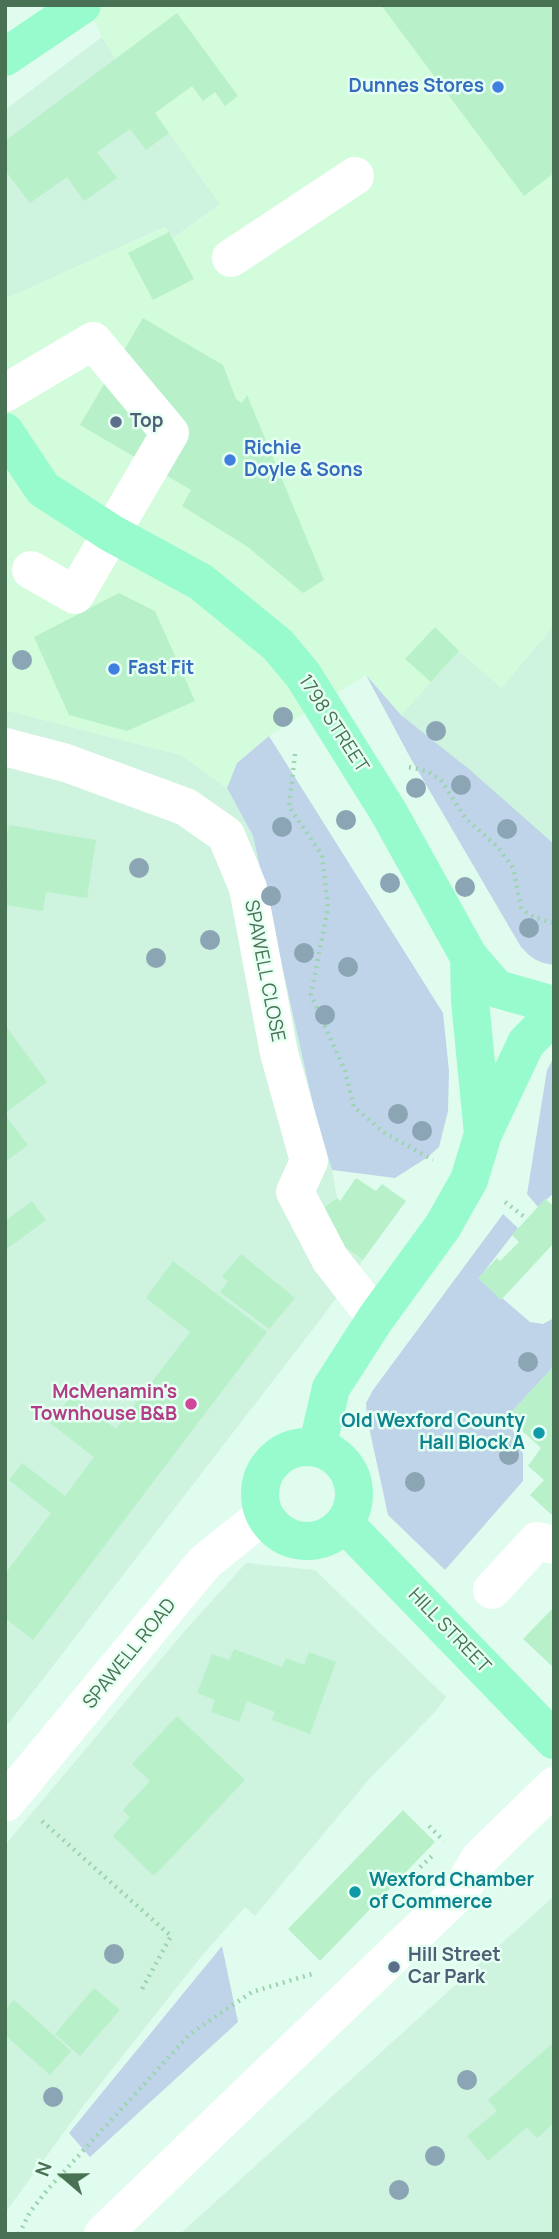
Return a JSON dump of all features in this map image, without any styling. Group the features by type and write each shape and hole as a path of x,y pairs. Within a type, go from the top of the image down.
{"main road":[{"path":"5,57 82,5"},
{"name":"1798 STREET","path":"5,432 43,489 111,533 201,582 278,645 303,675 389,813 469,957 470,1001 483,1134"},
{"path":"469,957 497,989 554,1005"},
{"path":"317,1448 331,1388 376,1318 443,1226 469,1180 483,1134 526,1043 554,1015"},
{"path":"303,1446 317,1448 338,1458 348,1470 354,1494 351,1510 344,1523 331,1534 320,1539 293,1539 278,1531 265,1514 260,1498 261,1481 268,1466 281,1454 303,1446"},
{"name":"HILL STREET","path":"344,1523 554,1740"}],"street":[{"path":"231,258 355,176"},
{"path":"5,393 93,341 170,433 75,595 31,570"},
{"name":"SPAWELL CLOSE","path":"5,747 66,763 186,807 226,835 248,888 279,1053 309,1161 295,1192 330,1259 376,1318"},
{"name":"SPAWELL ROAD","path":"9,1799 205,1562 265,1514"},
{"path":"492,1590 537,1541 554,1545"},
{"path":"103,2234 462,1889 480,1858 554,1786"},
{"path":"462,1889 494,1875 554,1821"}],"path":[{"path":"295,754 289,807 322,855 328,907 311,995 345,1071 354,1107 385,1133 442,1165"},
{"path":"400,765 427,771 441,780 466,819 498,847 513,868 521,907 536,918 554,923"},
{"path":"504,1201 527,1219"},
{"path":"9,1799 171,1936 142,1989"},
{"path":"429,1826 445,1842"},
{"path":"401,1887 454,1833"},
{"path":"19,2234 30,2212 48,2189 190,2034 252,1992 312,1975 322,1965"}],"shaded area":[{"path":"87,5 554,5 554,625 501,688 459,651 401,715 366,675 269,736 237,763 227,788 181,755 5,710 5,299 166,227 173,239 220,204 116,60"},
{"path":"102,37 220,204 172,239 165,227 5,299 5,110"},
{"path":"554,625 554,844 401,715 459,651 502,687"},
{"path":"366,675 401,715 470,770 554,844 554,965 535,959 521,947 411,759"},
{"path":"5,710 181,755 227,788 253,836 314,1109 332,1170 337,1198 321,1209 339,1243 363,1260 323,1316 5,1728"},
{"path":"269,736 443,1013 449,1071 448,1111 439,1147 395,1178 332,1170 314,1109 253,836 227,788 237,763"},
{"path":"554,1057 554,1193 538,1207 527,1194 547,1070"},
{"path":"503,1214 518,1228 479,1278 530,1322 543,1324 554,1318 554,1366 507,1417 523,1454 523,1481 445,1570 388,1515 366,1403"},
{"path":"246,1563 315,1570 446,1697 435,1712 371,1777 255,1916 245,1907 200,1958 83,2106 5,2213 5,1845 183,1633"},
{"path":"554,1896 554,2234 180,2234"},
{"path":"222,1946 238,2022 90,2157 69,2133"}],"building":[{"name":"Dunnes Stores","path":"381,5 554,5 554,173 524,196"},
{"path":"177,13 238,96 225,106 215,92 203,101 192,86 155,113 169,133 146,150 130,129 97,152 117,178 84,201 67,177 30,203 5,170 5,141"},
{"path":"169,232 194,279 153,300 128,253"},
{"path":"143,318 223,365 236,399 242,403 247,395 324,580 303,593 248,547 182,506 191,490 80,425"},
{"name":"Fast Fit","path":"119,593 155,611 195,701 127,731 69,715 34,637"},
{"path":"435,627 459,651 431,682 405,659"},
{"path":"9,825 96,840 87,898 46,892 43,911 5,905 8,883 5,882 5,846"},
{"path":"5,1025 47,1082 5,1113"},
{"path":"5,1115 28,1145 5,1162"},
{"path":"356,1178 376,1191 382,1184 406,1201 363,1260 339,1243 320,1210 337,1198 340,1201"},
{"path":"545,1199 554,1206 554,1243 501,1300 478,1278 497,1258 500,1261 519,1242 512,1235"},
{"path":"32,1201 46,1220 5,1250 5,1221"},
{"path":"241,1254 295,1298 269,1329 220,1292 228,1281 222,1277"},
{"path":"173,1261 267,1332 33,1640 5,1618 5,1574 51,1513 9,1480 22,1463 65,1496 94,1457 50,1423 72,1395 116,1429 190,1332 146,1298"},
{"name":"Old Wexford County Hall Block A","path":"554,1366 554,1517 530,1495 544,1480 528,1466 541,1448 507,1417"},
{"path":"554,1607 554,1668 523,1639"},
{"path":"234,1649 282,1667 286,1658 304,1665 309,1652 336,1662 310,1734 272,1720 275,1712 247,1701 239,1722 211,1712 215,1700 197,1693 212,1654 229,1660"},
{"path":"177,1716 245,1780 154,1876 113,1836 130,1817 123,1810 150,1781 132,1764"},
{"name":"Wexford Chamber of Commerce","path":"403,1810 435,1842 320,1961 288,1929"},
{"path":"94,1988 120,2010 80,2056 55,2034"},
{"path":"14,2000 71,2051 50,2075 5,2035 5,2010"},
{"path":"554,2042 554,2123 537,2138 527,2127 488,2161 467,2136 497,2111 488,2100"}],"place":[{"name":"Dunnes Stores","path":"498,87"},
{"name":"Top","path":"116,422"},
{"name":"Richie Doyle & Sons","path":"230,460"},
{"name":"Fast Fit","path":"114,669"},
{"name":"McMenamin's Townhouse B&B","path":"191,1404"},
{"name":"Old Wexford County Hall Block A","path":"539,1433"},
{"name":"Wexford Chamber of Commerce","path":"355,1892"},
{"name":"Hill Street Car Park","path":"394,1967"}]}
